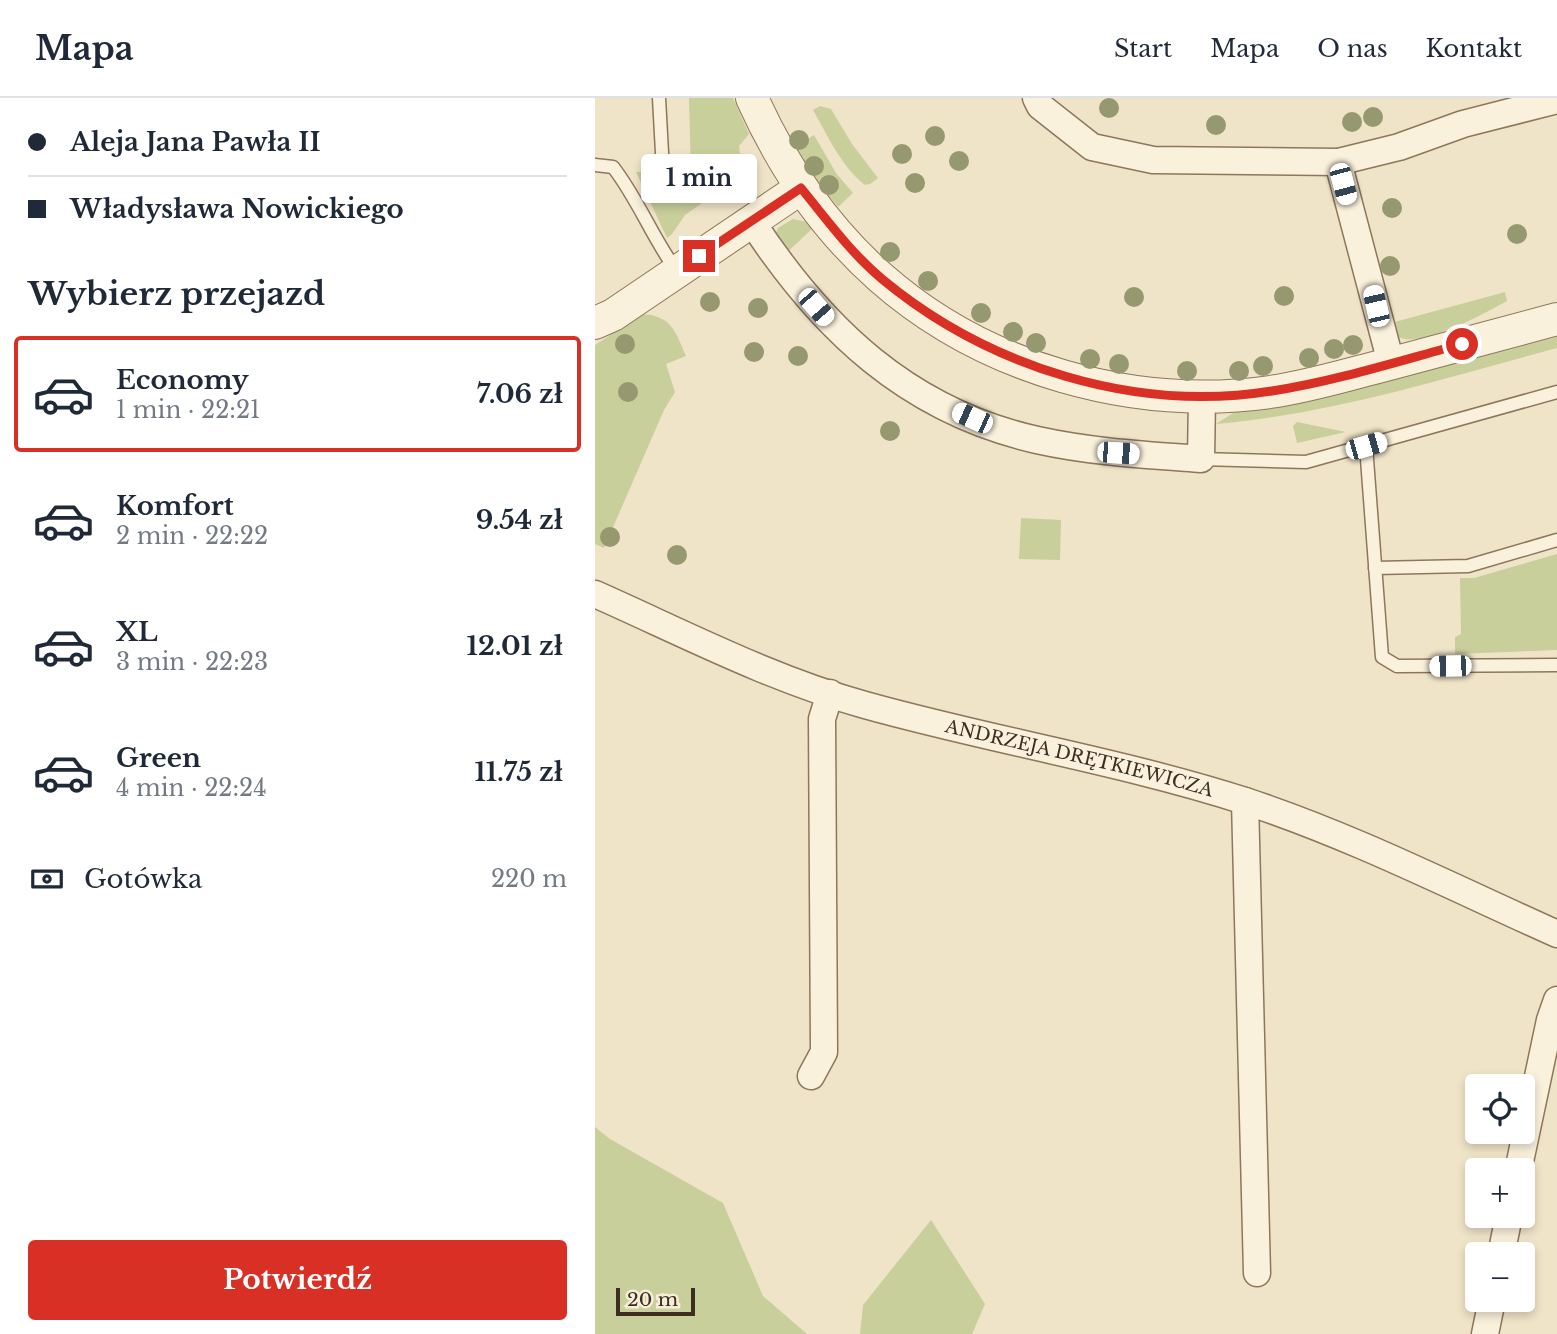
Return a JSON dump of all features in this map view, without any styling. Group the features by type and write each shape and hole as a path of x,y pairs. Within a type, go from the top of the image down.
{"street":[{"path":"752,98 772,143 801,188 842,238 881,278 928,314 980,344 1043,370 1102,386 1140,392 1202,397 1270,392 1557,320"},
{"path":"1036,98 1040,106 1092,147 1153,160 1338,162 1399,146 1463,124 1557,100"},
{"path":"1338,162 1391,363"},
{"path":"595,323 613,315 801,188"},
{"path":"751,222 780,265 834,328 858,350 898,380 952,410 991,427 1066,446 1201,459 1202,397"},
{"name":"ANDRZEJA DRĘTKIEWICZA","path":"595,594 770,672 863,705 1152,774 1245,801 1328,830 1557,934"},
{"path":"811,1076 824,1052 822,719 830,693"},
{"path":"1245,801 1258,1273"},
{"path":"1521,1158 1550,1020 1557,1000"},
{"path":"1485,1334 1490,1312"}],"lane":[{"path":"659,98 663,171"},
{"path":"595,165 613,167 631,189 676,271"},
{"path":"1201,459 1306,462 1557,392"},
{"path":"1366,446 1382,657 1397,666 1557,665"},
{"path":"1375,568 1468,566 1557,540"}],"green space":[{"path":"689,98 733,98 749,134 739,146 742,171 739,177 685,215 667,238 636,172 654,171 656,192 676,191 684,187 691,178"},
{"path":"820,106 831,109 852,144 878,178 870,184 865,185 856,177 836,150 813,110"},
{"path":"814,135 836,173 853,193 838,207 815,179 796,146"},
{"path":"793,219 807,222 813,228 782,257 775,236 778,228"},
{"path":"1505,292 1507,301 1469,321 1435,334 1407,339 1397,336 1391,323"},
{"path":"642,314 660,318 671,326 686,356 666,364 675,392 664,410 604,548 595,544 595,345"},
{"path":"1557,334 1557,348 1430,383 1302,412 1216,424 1236,411"},
{"path":"1297,422 1346,432 1297,443 1293,426"},
{"path":"1021,518 1061,520 1060,560 1019,559"},
{"path":"1557,554 1557,650 1455,654 1455,637 1461,634 1460,578 1474,578"},
{"path":"595,1127 610,1139 723,1203 763,1296 807,1334 595,1334"},
{"path":"931,1220 985,1304 972,1334 860,1334 863,1305"}],"route":[{"path":"699,256 801,188 860,258 928,314 980,344 1043,370 1102,386 1140,392 1202,397 1270,392 1320,382 1462,344"}]}
